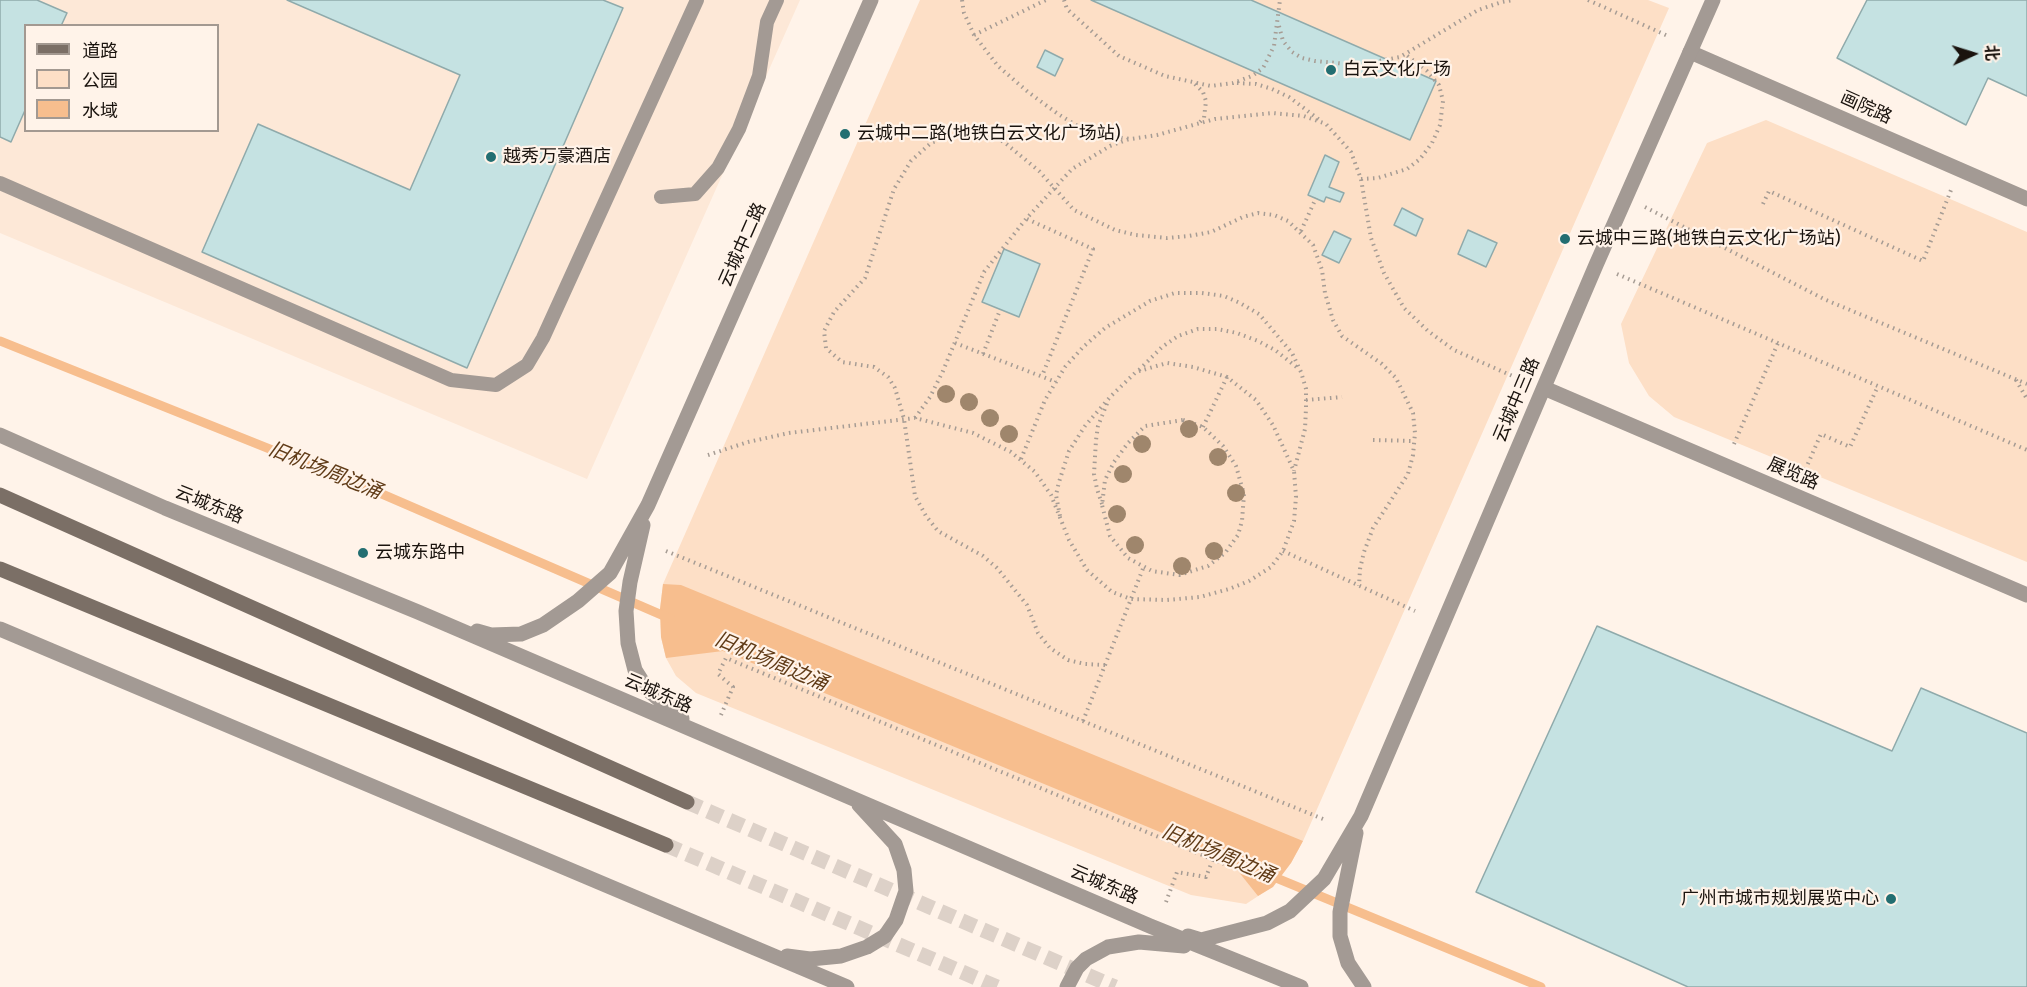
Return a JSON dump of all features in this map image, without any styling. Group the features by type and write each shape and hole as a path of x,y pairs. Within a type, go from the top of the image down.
{"main road":[{"path":"0,495 687,802"},
{"path":"0,569 666,845"}],"street":[{"name":"云城中二路","path":"648,505 871,0"},
{"name":"云城中三路","path":"1360,816 1596,265 1713,0"},
{"name":"画院路","path":"1690,52 2027,199"},
{"name":"展览路","path":"1544,388 2027,595"},
{"name":"云城东路","path":"0,435 165,508 418,612 1150,926 1300,987"},
{"path":"418,612 491,635 521,634 543,626 578,601 610,573 648,505"},
{"path":"648,505 634,565 627,611 628,643 635,670 647,688 698,732"},
{"path":"0,629 847,987"},
{"path":"772,955 810,958 841,956 867,947 885,936 896,920 906,891 904,870 895,844 851,798"},
{"path":"1150,926 1201,940 1267,923 1290,911 1324,879 1360,816"},
{"path":"1360,816 1340,912 1340,936 1348,963 1364,987"},
{"path":"1067,987 1077,968 1086,959 1108,947 1139,942 1171,944 1214,952"}],"lane":[{"path":"0,183 451,380 496,385 526,365 543,338 697,0"},
{"path":"661,197 695,194 718,168 739,129 759,76 767,22 777,0"}],"path":[{"path":"962,0 964,13 974,35 998,66 1028,92 1084,130 1099,135 1131,139"},
{"path":"974,35 1046,0"},
{"path":"1064,0 1067,9 1119,56 1144,68 1195,84 1211,86 1233,83 1256,84 1272,88 1326,124 1351,152 1361,179 1371,238 1384,273 1404,308 1428,331 1454,350 1517,378"},
{"path":"1233,83 1252,76 1263,68 1274,46 1280,0"},
{"path":"1278,21 1283,40 1292,52 1316,62 1358,65 1377,63 1406,55 1455,22 1478,10 1502,1 1513,0"},
{"path":"1588,0 1668,36"},
{"path":"1361,179 1378,178 1407,169 1420,159 1432,143 1440,125 1443,101 1439,85 1427,71 1406,55"},
{"path":"1195,84 1203,92 1206,101 1204,118 1196,124"},
{"path":"915,418 930,397 984,272 1026,219 1072,169 1110,146 1215,118 1272,113 1304,116 1326,124"},
{"path":"1105,665 1068,660 1050,648 1038,633 1026,605 997,568 983,556 938,531 915,496 904,419 895,388 888,377 874,367 842,362 826,348 824,331 834,312 865,278 894,189 911,160 931,143 957,133 981,132 1004,142 1054,187 1074,210 1115,230 1136,236 1167,238 1211,232 1243,217 1258,213 1288,220 1301,231 1313,245 1322,270 1325,293 1333,320 1342,336 1382,364 1396,378 1413,413 1413,454 1408,474 1383,509 1370,536 1360,569 1359,586"},
{"path":"1763,204 1769,191 1923,261 1959,170"},
{"path":"1626,197 1826,300 2027,384"},
{"path":"1301,231 1316,198"},
{"path":"1026,219 1093,249 1042,376"},
{"path":"1596,265 2027,450"},
{"path":"708,455 748,442 789,433 915,418 973,433 1011,452 1035,472 1051,495 1069,540 1087,570 1112,592 1131,599 1167,600 1200,597 1249,581 1271,567 1283,550 1294,521 1296,497 1294,471 1305,429 1306,389 1292,352 1259,314 1224,296 1175,293 1150,301 1105,328 1083,347 1065,368 1045,400 1021,459"},
{"path":"983,354 1000,310"},
{"path":"1060,516 1056,495 1069,451 1110,396 1162,347 1178,336 1198,329 1217,329 1237,333 1275,350 1301,372"},
{"path":"955,343 1056,382"},
{"path":"1725,466 1778,343"},
{"path":"1136,372 1167,363 1193,367 1227,377 1256,400 1274,425 1294,471"},
{"path":"1203,427 1227,377"},
{"path":"2016,380 2027,399"},
{"path":"1794,495 1821,434 1850,447 1878,386"},
{"path":"1102,505 1105,480 1114,462 1128,443 1145,426 1183,420 1203,427 1223,446 1236,465 1244,494 1242,521 1238,535 1225,553 1208,566 1179,575 1152,571 1128,558 1110,536 1102,505 1094,474 1098,426 1110,396"},
{"path":"1306,400 1342,397"},
{"path":"1373,440 1414,441"},
{"path":"1283,550 1415,611"},
{"path":"666,551 1323,819"},
{"path":"1083,721 1144,566"},
{"path":"721,715 733,687 718,674 726,658 1224,864"},
{"path":"1166,902 1177,872 1206,878 1213,859"}],"shaded area":[{"path":"0,0 800,0 587,479 0,233"}],"green space":[{"name":"白云文化广场","path":"920,0 1648,0 1669,8 1303,841 1291,863 1272,887 1246,904 1191,895 696,693 676,676 666,658 661,637 660,609 663,584"},
{"path":"1766,120 2027,232 2027,562 1674,417 1649,396 1629,363 1621,324 1707,143"}],"water":[{"path":"663,584 681,585 1303,841 1291,863 1273,887 1258,896 1230,861 723,651 666,658 661,637 660,609"}],"building":[{"path":"0,0 37,0 67,13 62,24 24,24 24,113 11,142 0,137"},
{"name":"越秀万豪酒店","path":"287,0 603,0 623,8 467,368 202,252 258,124 410,190 460,75"},
{"name":"白云文化广场","path":"1091,0 1251,0 1436,81 1410,140"},
{"path":"1867,0 2027,0 2027,96 1988,78 1966,125 1837,58"},
{"path":"1045,50 1063,59 1055,76 1037,67"},
{"path":"1325,155 1339,162 1329,187 1344,193 1340,202 1326,197 1324,202 1308,195"},
{"path":"1402,208 1423,219 1416,236 1394,225"},
{"path":"1468,230 1497,243 1486,267 1458,254"},
{"path":"1334,231 1351,239 1339,263 1322,255"},
{"path":"1004,249 1040,264 1019,317 982,302"},
{"path":"1597,626 1892,751 1921,688 2027,733 2027,987 1688,987 1476,892"}],"waterway":[{"name":"旧机场周边涌","path":"0,341 382,494 671,619"},
{"name":"旧机场周边涌","path":"1269,875 1541,987"}],"tunnel":[{"path":"687,802 1115,987"},
{"path":"666,845 997,987"}],"place":[{"name":"白云文化广场","path":"1331,70"},
{"name":"云城中二路(地铁白云文化广场站)","path":"845,134"},
{"name":"越秀万豪酒店","path":"491,157"},
{"name":"云城中三路(地铁白云文化广场站)","path":"1565,239"},
{"name":"云城东路中","path":"363,553"},
{"name":"广州市城市规划展览中心","path":"1891,899"}]}
